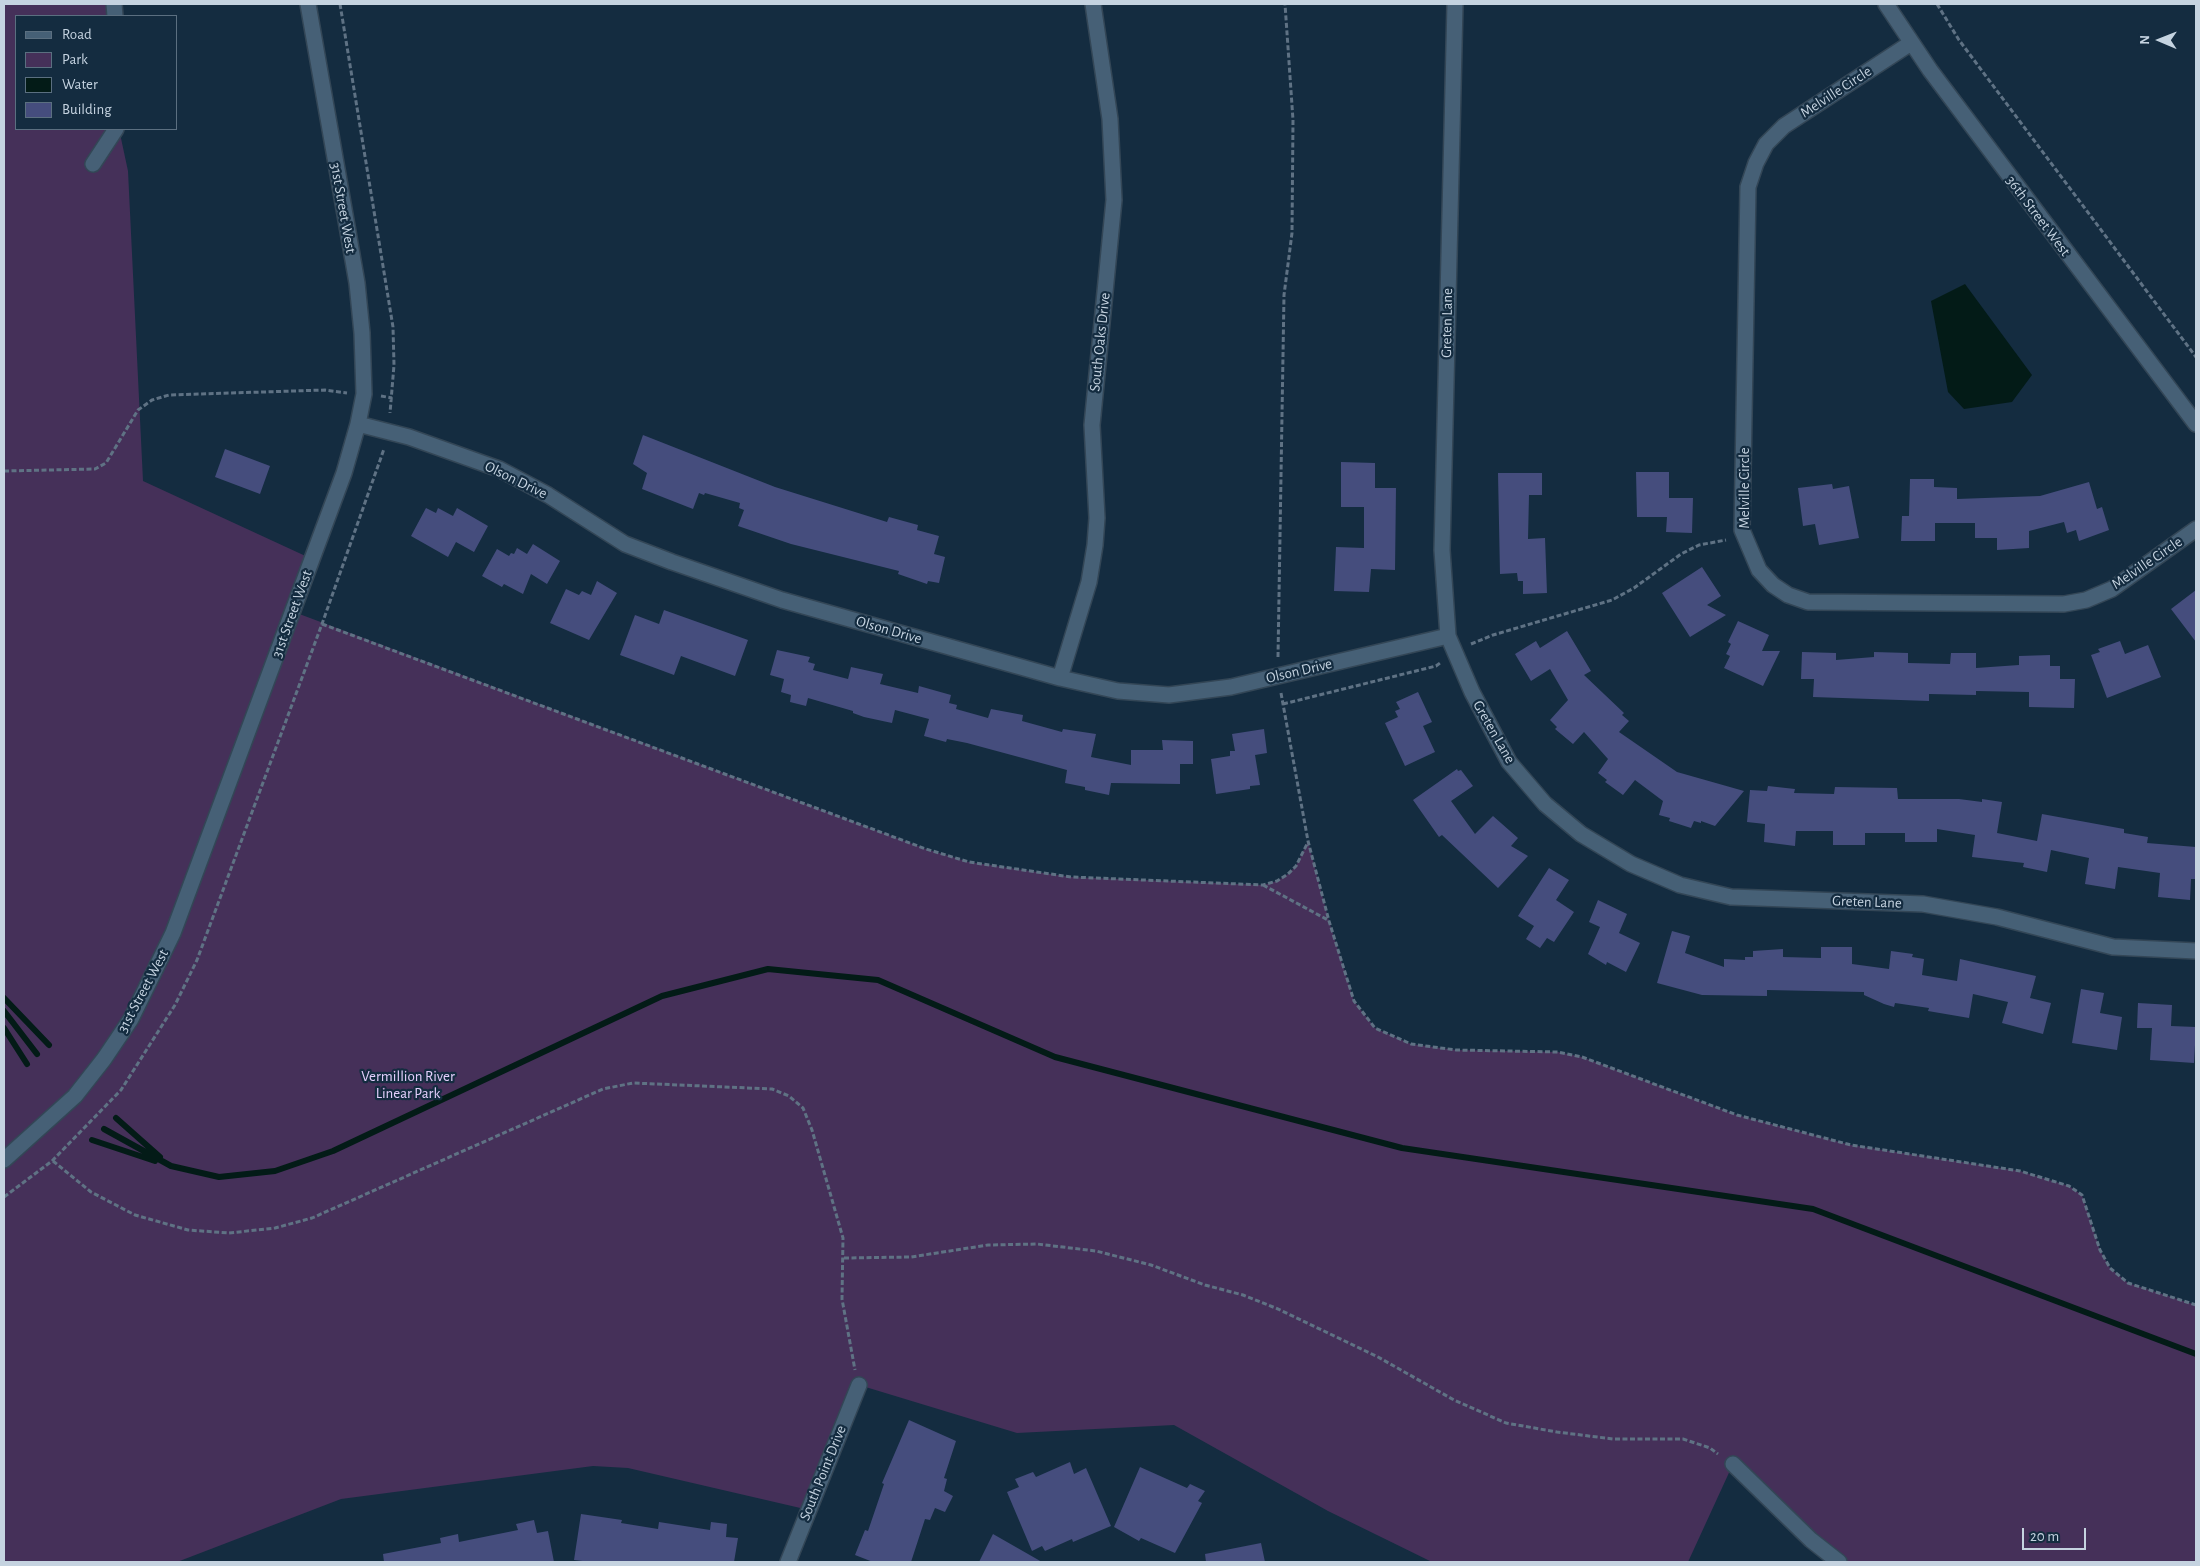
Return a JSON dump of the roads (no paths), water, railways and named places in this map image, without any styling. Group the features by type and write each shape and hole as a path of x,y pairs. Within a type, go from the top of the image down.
{"street":[{"name":"31st Street West","path":"4,1160 75,1096 104,1059 131,1019 173,933 344,473 358,424 364,394 362,333 357,283 308,4"},
{"name":"South Oaks Drive","path":"1060,678 1089,582 1095,545 1097,518 1092,425 1114,200 1110,119 1093,4"},
{"name":"Greten Lane","path":"1455,4 1442,550 1448,636 1472,692 1509,762 1545,804 1581,834 1631,864 1680,885 1732,897 1923,904 1997,917 2113,947 2196,951"},
{"name":"36th Street West","path":"1886,4 1911,43 2018,189 2196,424"},
{"name":"Melville Circle","path":"1911,43 1784,126 1766,144 1756,163 1748,187 1742,530 1759,570 1773,586 1788,595 1808,602 2064,604 2086,600 2112,589 2196,529"},
{"path":"93,164 115,130"},
{"name":"Olson Drive","path":"358,424 409,437 500,469 548,495 625,544 672,562 782,600 1060,678 1118,691 1169,695 1231,687 1448,636"},
{"name":"South Point Drive","path":"788,1562 859,1385"},
{"path":"1733,1464 1811,1540 1839,1562"}],"water":[{"path":"1965,284 2032,375 2012,402 1964,409 1948,392 1931,301"}],"waterway":[{"path":"104,1129 171,1166 219,1177 275,1171 333,1151 662,996 768,969 878,980 1055,1057 1402,1148 1813,1209 2196,1354"},
{"path":"4,998 49,1045"},
{"path":"4,1011 37,1054"},
{"path":"4,1028 27,1064"},
{"path":"116,1118 160,1157"},
{"path":"92,1140 155,1161"}],"park label":[{"name":"Vermillion River Linear Park","path":"408,1084"}]}
